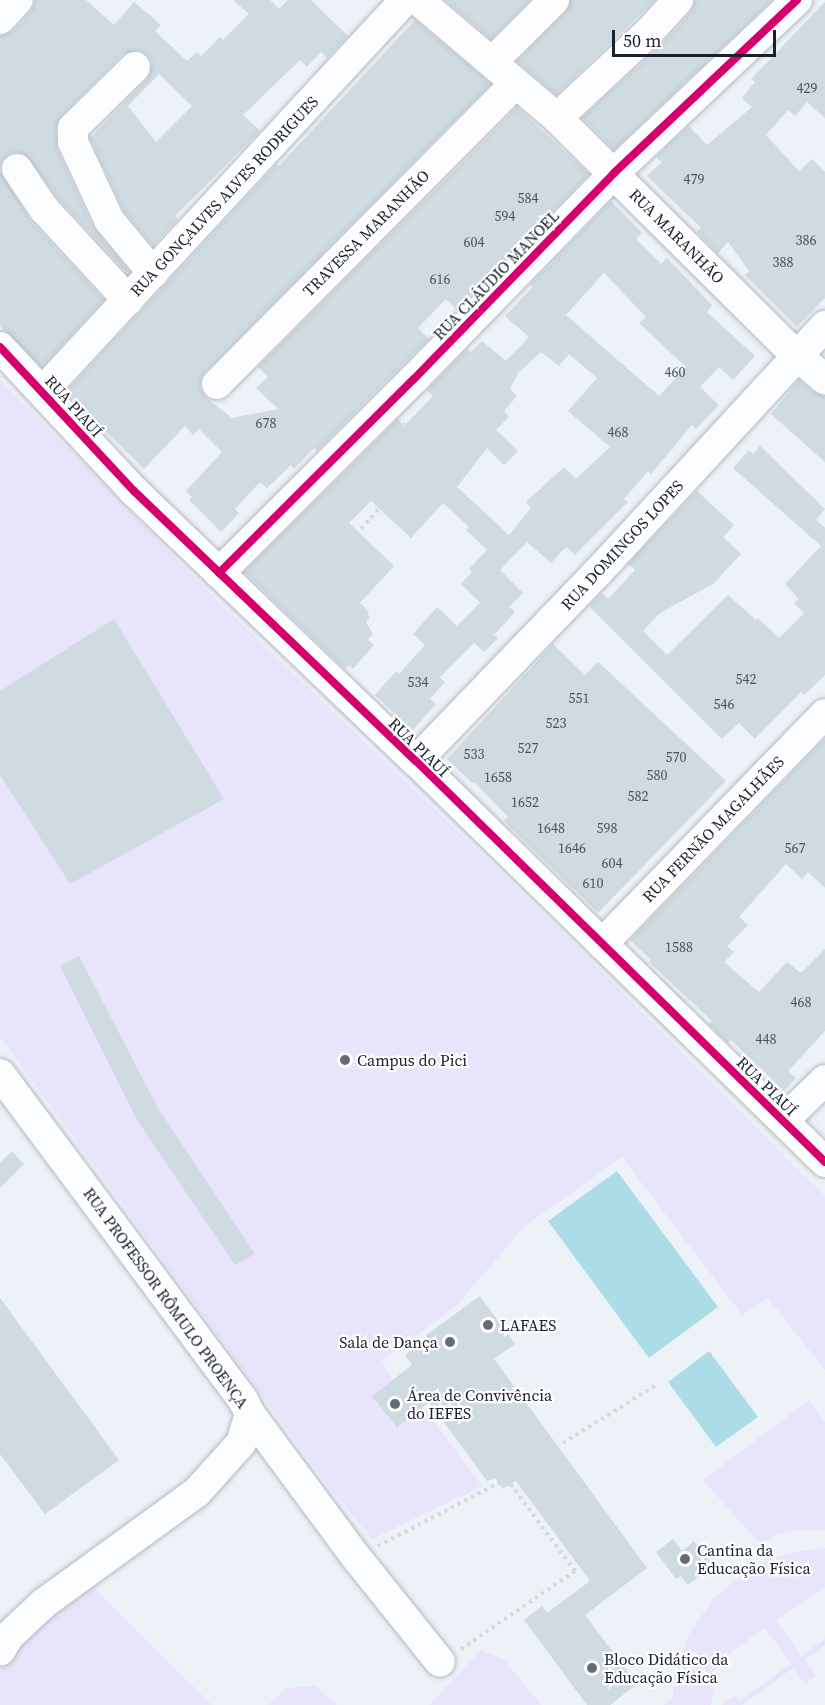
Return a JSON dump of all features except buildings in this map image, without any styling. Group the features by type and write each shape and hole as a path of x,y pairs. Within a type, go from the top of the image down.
{"street":[{"path":"0,19 18,0"},
{"name":"RUA GONÇALVES ALVES RODRIGUES","path":"43,391 405,0"},
{"name":"RUA MARANHÃO","path":"418,0 557,118 796,355 825,379"},
{"path":"492,62 554,0"},
{"path":"557,118 650,31 678,0"},
{"name":"RUA CLÁUDIO MANOEL","path":"219,573 386,407 614,174 798,0"},
{"path":"135,67 73,129 73,142 109,220 153,273"},
{"name":"TRAVESSA MARANHÃO","path":"217,384 516,82"},
{"path":"17,169 44,209 128,300"},
{"name":"RUA DOMINGOS LOPES","path":"416,761 598,572 825,326"},
{"name":"RUA PIAUÍ","path":"0,347 134,491 416,761 825,1162"},
{"name":"RUA FERNÃO MAGALHÃES","path":"602,944 825,714"},
{"name":"RUA PROFESSOR RÔMULO PROENÇA","path":"0,1074 243,1400 250,1414 241,1443 197,1492 43,1604 3,1637"},
{"path":"784,1120 825,1080"},
{"path":"250,1414 356,1557 440,1662"}],"path":[{"path":"331,562 431,451 386,407"},
{"path":"563,1443 656,1385"},
{"path":"356,1557 514,1474"},
{"path":"440,1662 575,1571 506,1478"}],"shaded area":[{"path":"0,380 227,610 554,924 825,1196 825,1370 768,1298 742,1315 622,1157 525,1226 456,1306 382,1361 393,1380 372,1396 396,1428 425,1409 482,1486 372,1539 329,1487 0,1037"},
{"path":"809,1400 825,1422 825,1530 795,1530 779,1533 760,1544 703,1480"},
{"path":"825,1548 825,1588 776,1620 801,1656 825,1639 825,1645 805,1660 816,1676 805,1684 793,1668 742,1705 721,1705 734,1696 739,1701 791,1664 765,1628 732,1651 715,1671 711,1705 663,1705 673,1698 674,1678 688,1636 713,1599 748,1570 768,1560 789,1553"},
{"path":"89,1583 212,1705 0,1705 0,1671 14,1645"},
{"path":"481,1650 504,1660 541,1705 429,1705"},
{"path":"316,1686 337,1705 268,1705 286,1688"}],"water":[{"path":"617,1171 718,1307 649,1358 548,1221"},
{"path":"709,1351 758,1417 716,1447 668,1382"}],"cycle path":[{"path":"219,573 413,380 614,173 797,0"},
{"path":"0,347 134,491 416,761 825,1162"}],"place":[{"name":"Campus do Pici","path":"345,1060"},
{"name":"LAFAES","path":"488,1325"},
{"name":"Sala de Dança","path":"450,1342"},
{"name":"Área de Convivência do IEFES","path":"395,1404"},
{"name":"Cantina da Educação Física","path":"685,1559"},
{"name":"Bloco Didático da Educação Física","path":"592,1668"}]}
